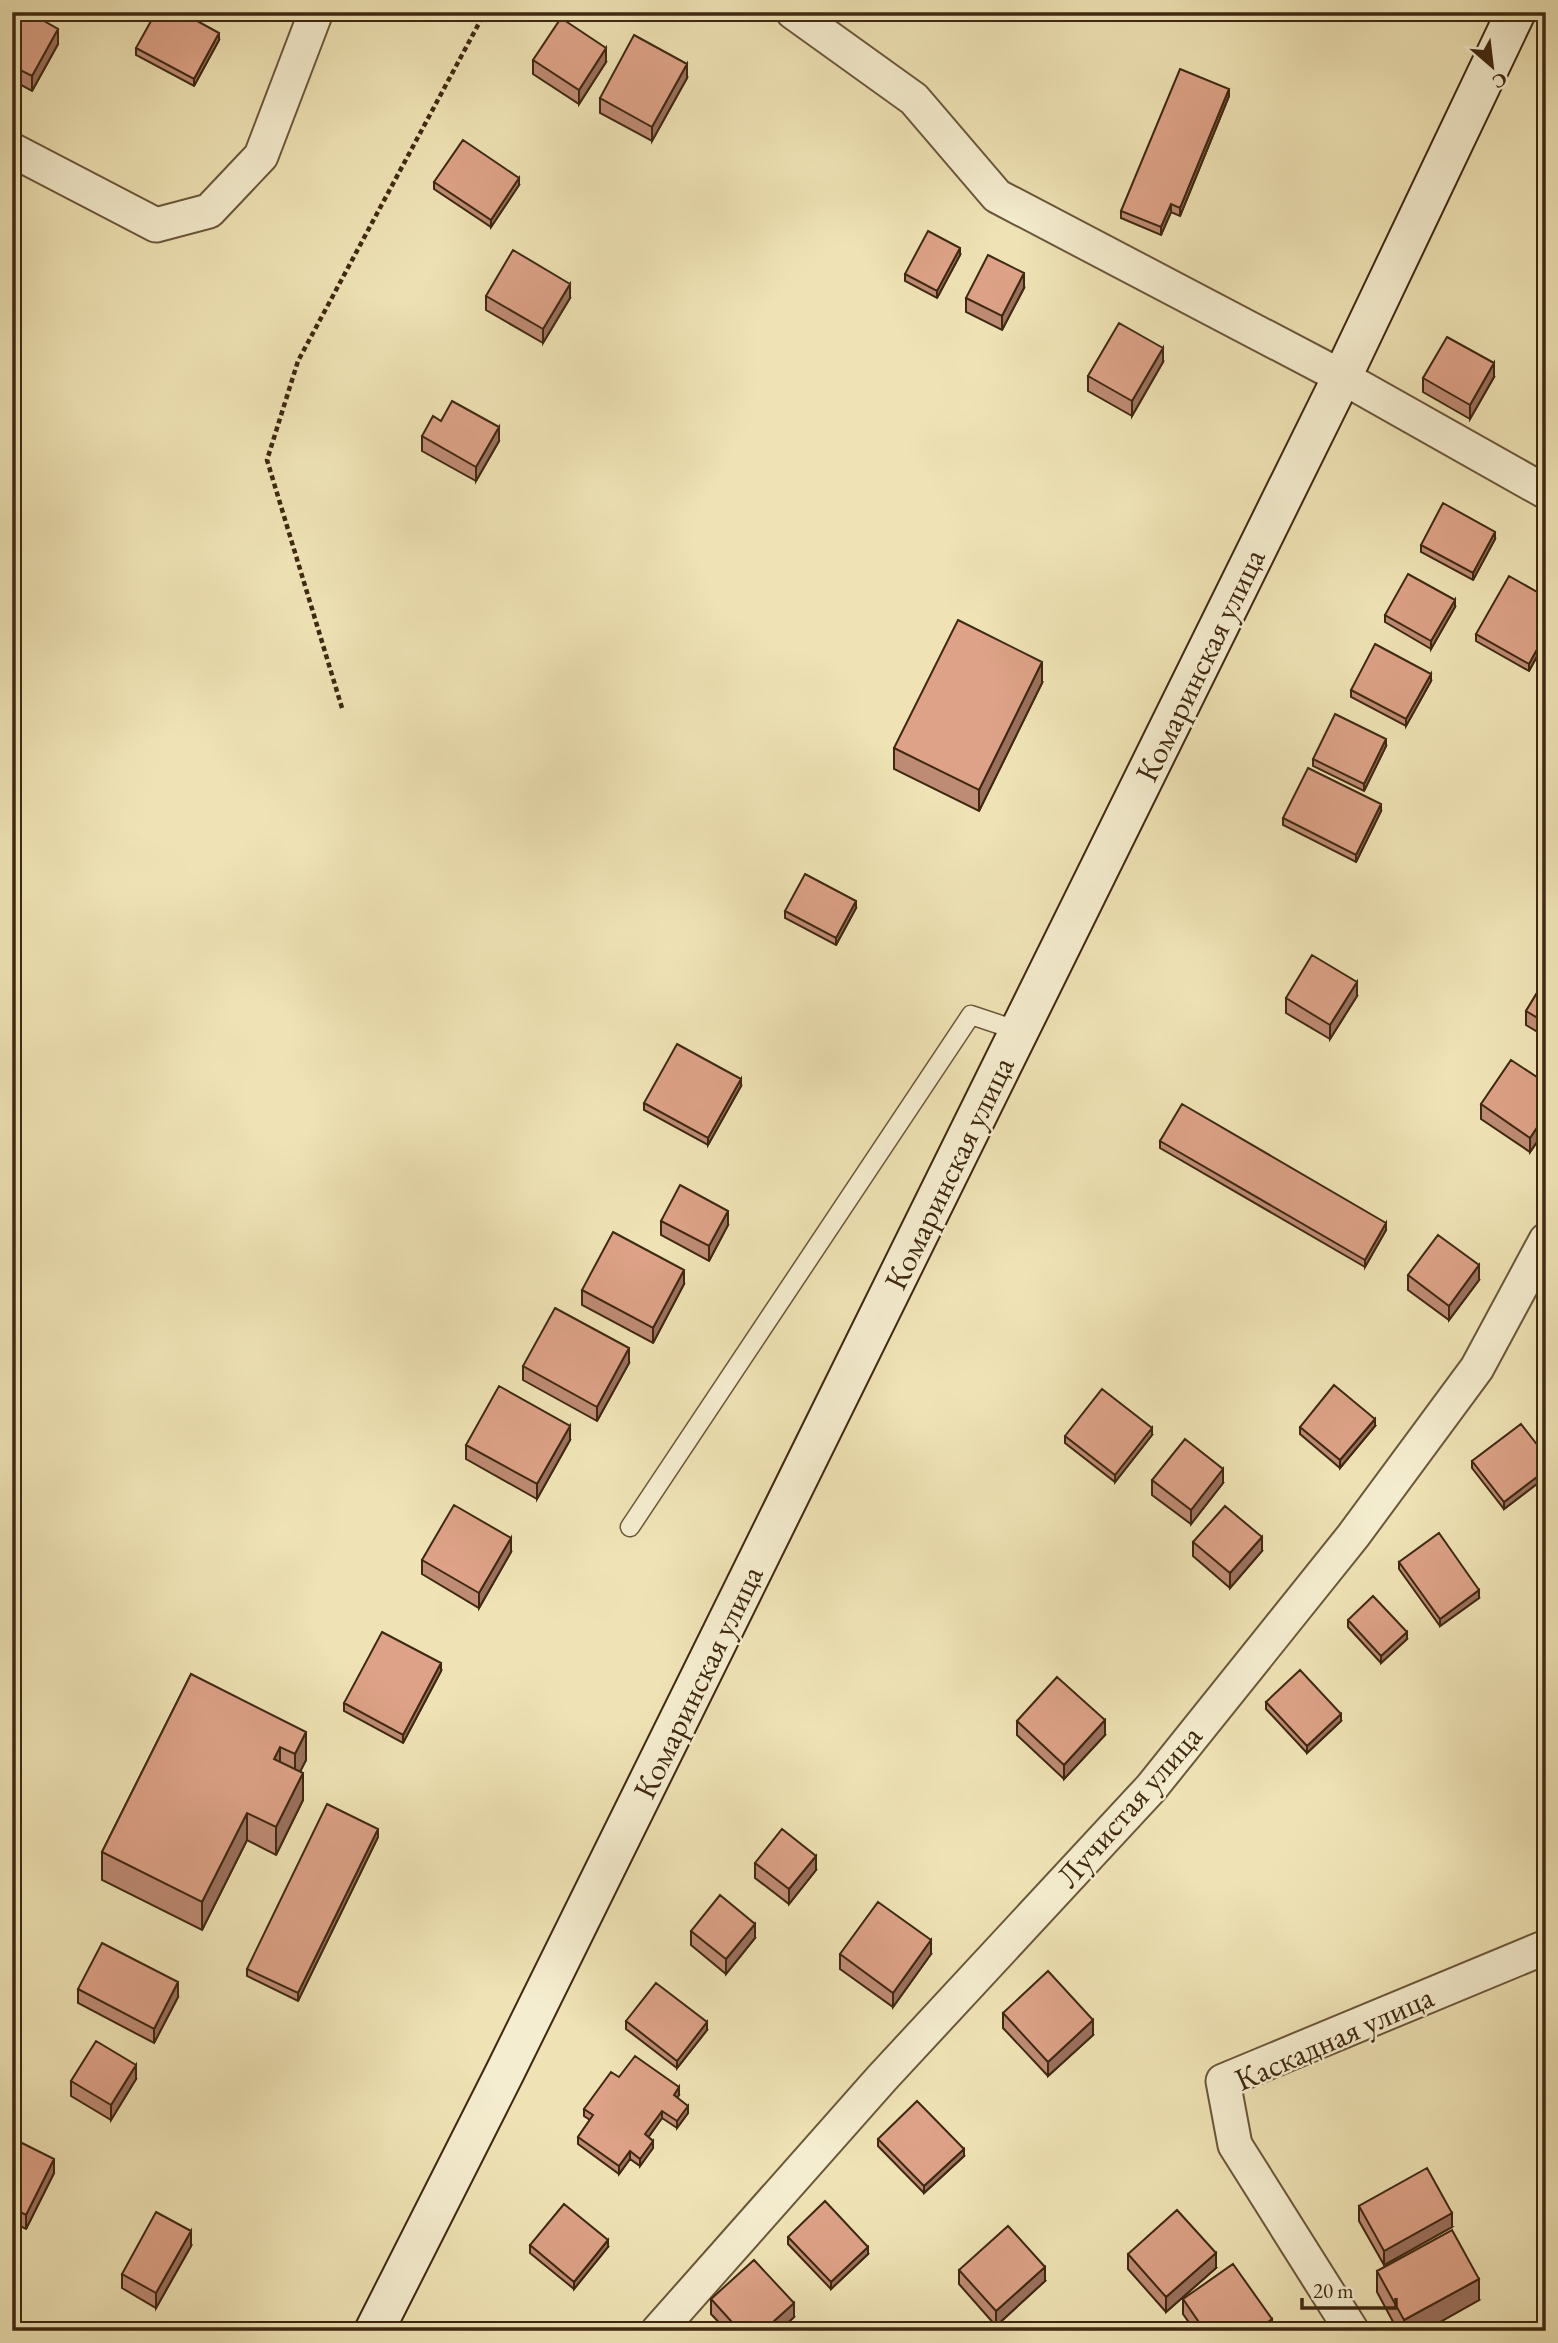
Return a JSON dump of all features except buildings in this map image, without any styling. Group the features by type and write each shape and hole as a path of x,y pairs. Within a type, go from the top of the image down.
{"street":[{"path":"12,150 156,225 209,211 261,156 316,12"},
{"path":"793,12 914,99 997,196 1342,377 1546,492"},
{"name":"Комаринская улица","path":"374,2331 1342,377 1516,12"},
{"name":"Лучистая улица","path":"658,2331 882,2078 1151,1788 1353,1536 1478,1368 1546,1240"},
{"name":"Каскадная улица","path":"1352,2331 1235,2145 1223,2081 1546,1947"}],"lane":[{"path":"630,1527 971,1015 1019,1031"}],"path":[{"path":"342,708 267,460 298,361 485,12"}]}
